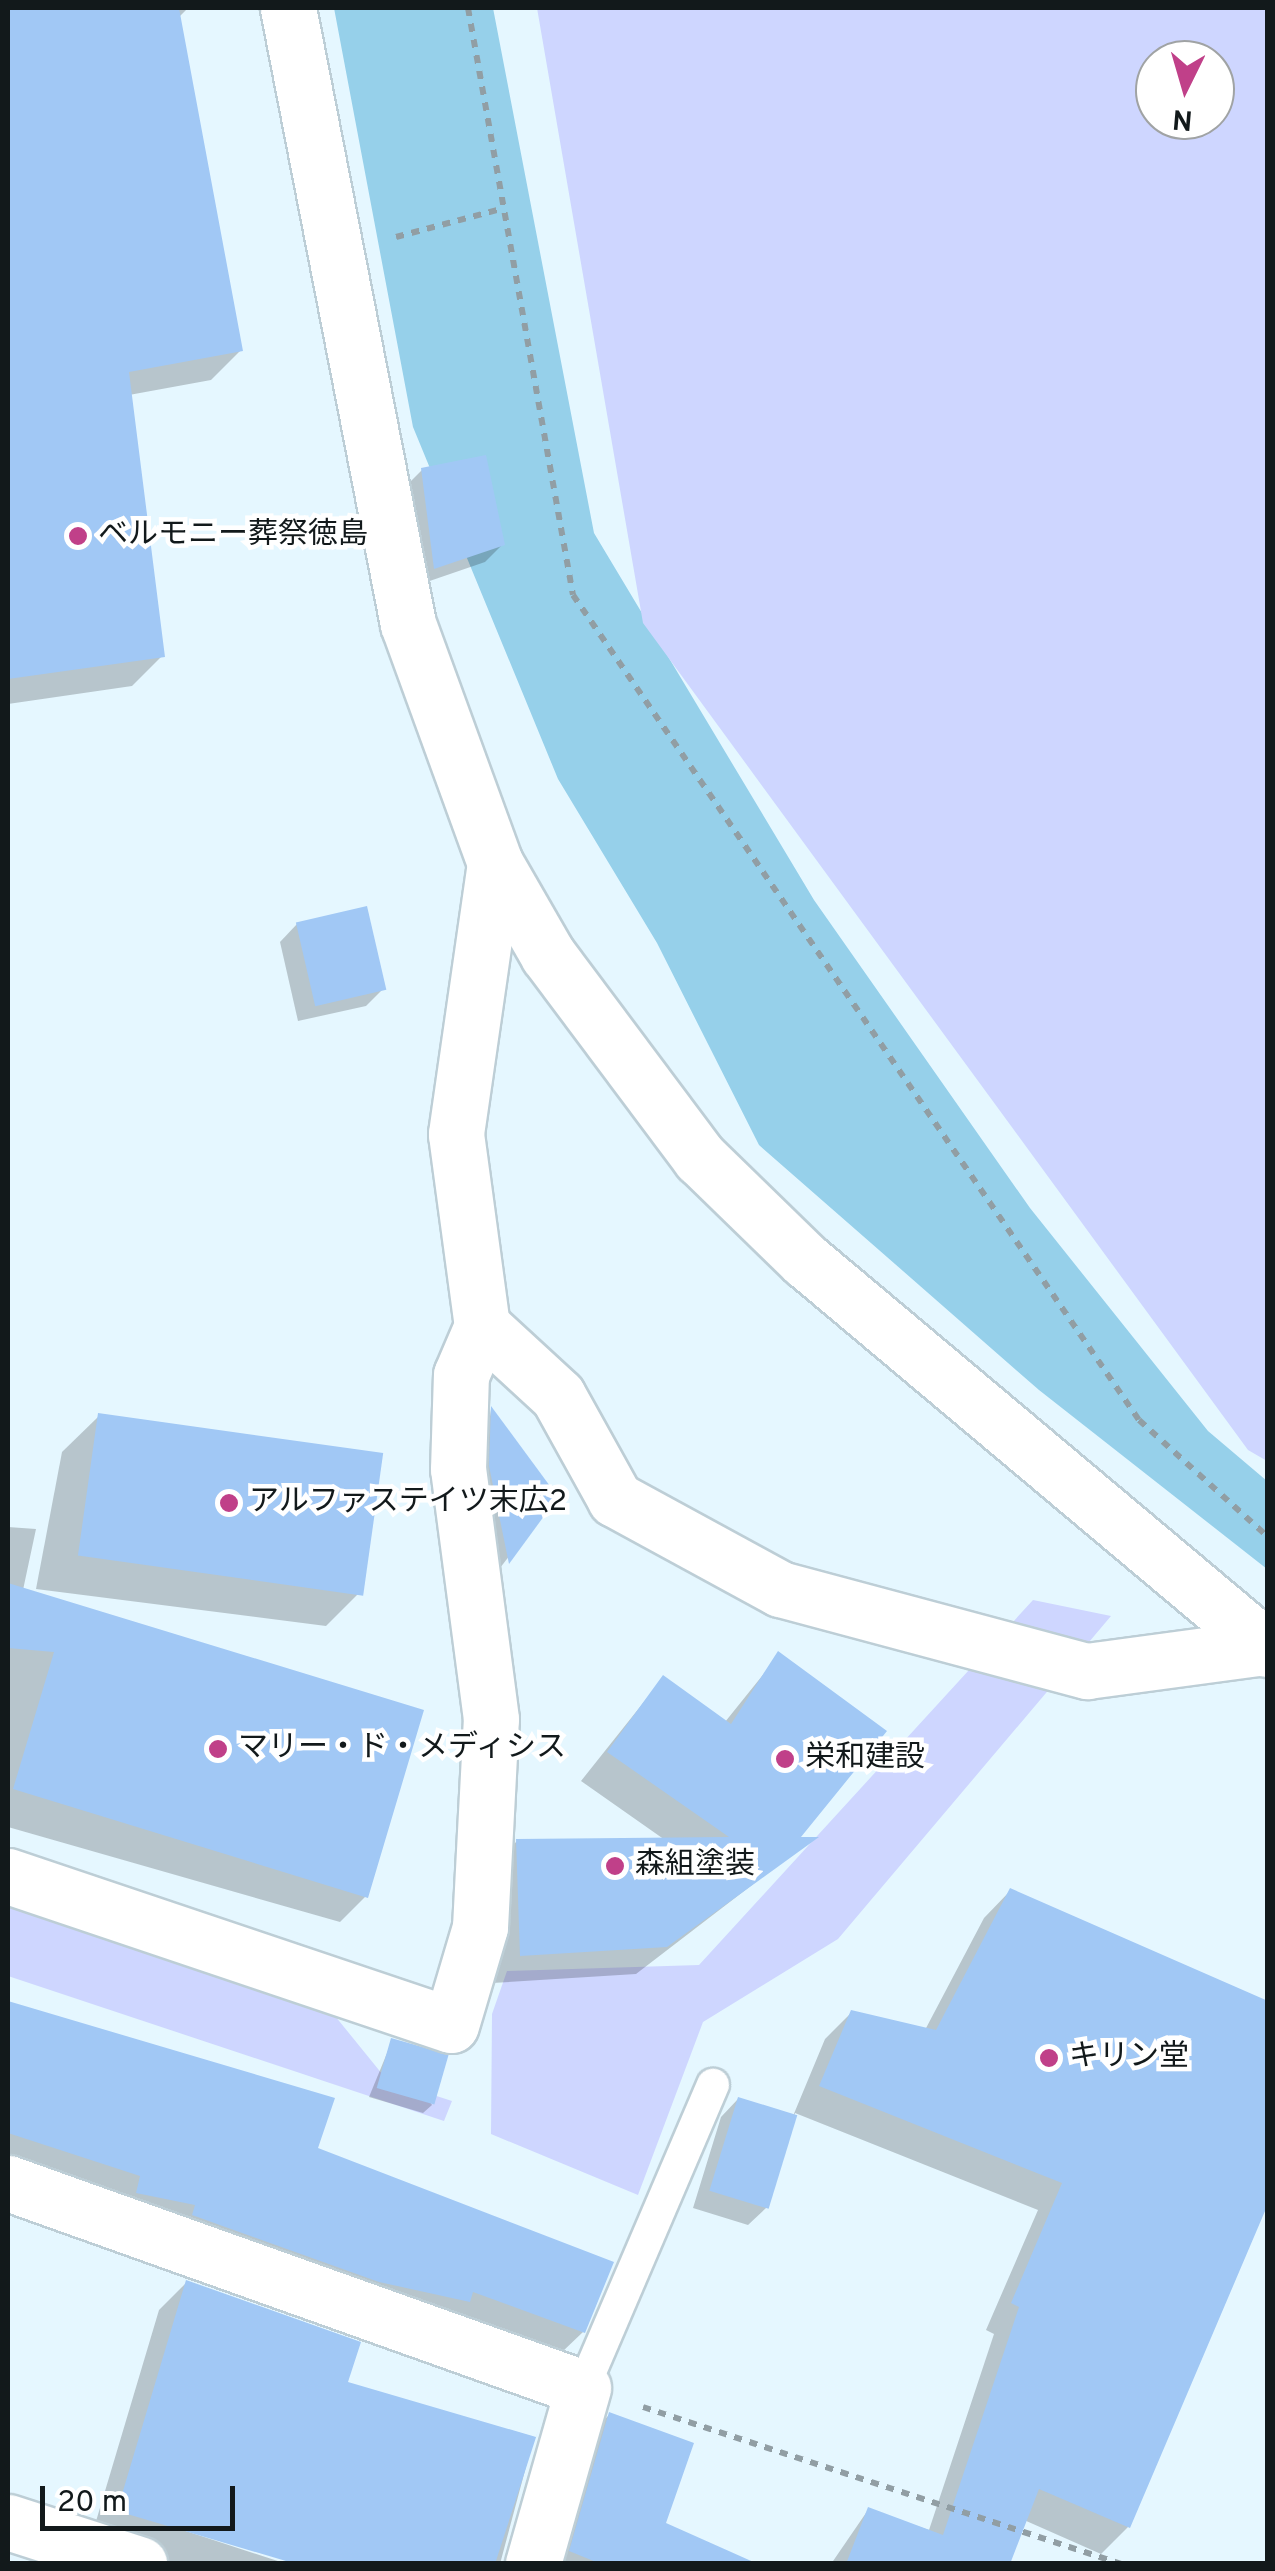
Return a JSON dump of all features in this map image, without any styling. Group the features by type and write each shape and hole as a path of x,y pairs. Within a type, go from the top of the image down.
{"street":[{"path":"288,8 408,624 495,863 610,1045 700,1158 804,1260 1266,1648"},
{"path":"8,1876 451,2025 480,1927 491,1719 458,1469 461,1375 482,1326 456,1134 495,863"},
{"path":"482,1326 558,1396 615,1499 780,1590 972,1644 1087,1671 1266,1648"},
{"path":"8,2183 583,2388 534,2564"},
{"path":"8,2522 139,2564"}],"lane":[{"path":"583,2388 714,2085"}],"path":[{"path":"468,8 573,595 1139,1420 1268,1536"},
{"path":"333,254 501,209"},
{"path":"583,2388 1122,2564"}],"shaded area":[{"path":"334,8 493,8 594,533 814,900 1030,1208 1208,1431 1267,1481 1267,1569 1039,1390 759,1145 657,943 558,779 413,427"},
{"path":"537,8 1267,8 1267,1461 1248,1450 643,623"},
{"path":"1033,1600 1111,1616 838,1939 703,2022 638,2195 491,2134 492,2014 507,1971 699,1965"},
{"path":"8,1907 331,2011 387,2080 452,2101 444,2121 8,1976"}],"building":[{"path":"8,8 179,8 243,351 129,372 165,657 8,679"},
{"path":"486,455 505,545 434,569 421,468"},
{"path":"367,906 386,990 315,1006 296,922"},
{"path":"491,1406 558,1497 509,1564 489,1466"},
{"name":"アルファステイツ末広2","path":"98,1413 383,1453 363,1596 78,1556"},
{"name":"マリー・ド・メディシス","path":"8,1583 424,1710 368,1898 13,1789 54,1652 8,1648"},
{"path":"778,1651 887,1731 801,1837 819,1837 667,1947 520,1956 516,1839 729,1837 607,1752 663,1675 731,1724"},
{"path":"1010,1888 1268,2001 1268,2204 1130,2528 1039,2489 1010,2564 846,2564 868,2507 943,2535 1019,2307 1011,2303 1062,2183 819,2086 851,2010 936,2030"},
{"path":"8,2001 335,2098 318,2148 614,2262 585,2333 473,2292 470,2302 379,2282 192,2215 195,2205 136,2193 140,2176 8,2133"},
{"path":"391,2038 449,2055 434,2105 377,2088"},
{"path":"738,2097 797,2115 769,2209 709,2191"},
{"path":"186,2280 361,2342 348,2382 536,2437 539,2428 495,2564 296,2564 117,2511"},
{"path":"609,2412 694,2443 666,2523 758,2564 601,2564 569,2551"}],"place":[{"name":"ベルモニー葬祭徳島","path":"78,536"},
{"name":"アルファステイツ末広2","path":"229,1503"},
{"name":"マリー・ド・メディシス","path":"218,1749"},
{"name":"栄和建設","path":"785,1759"},
{"name":"森組塗装","path":"615,1866"},
{"name":"キリン堂","path":"1049,2058"}]}
